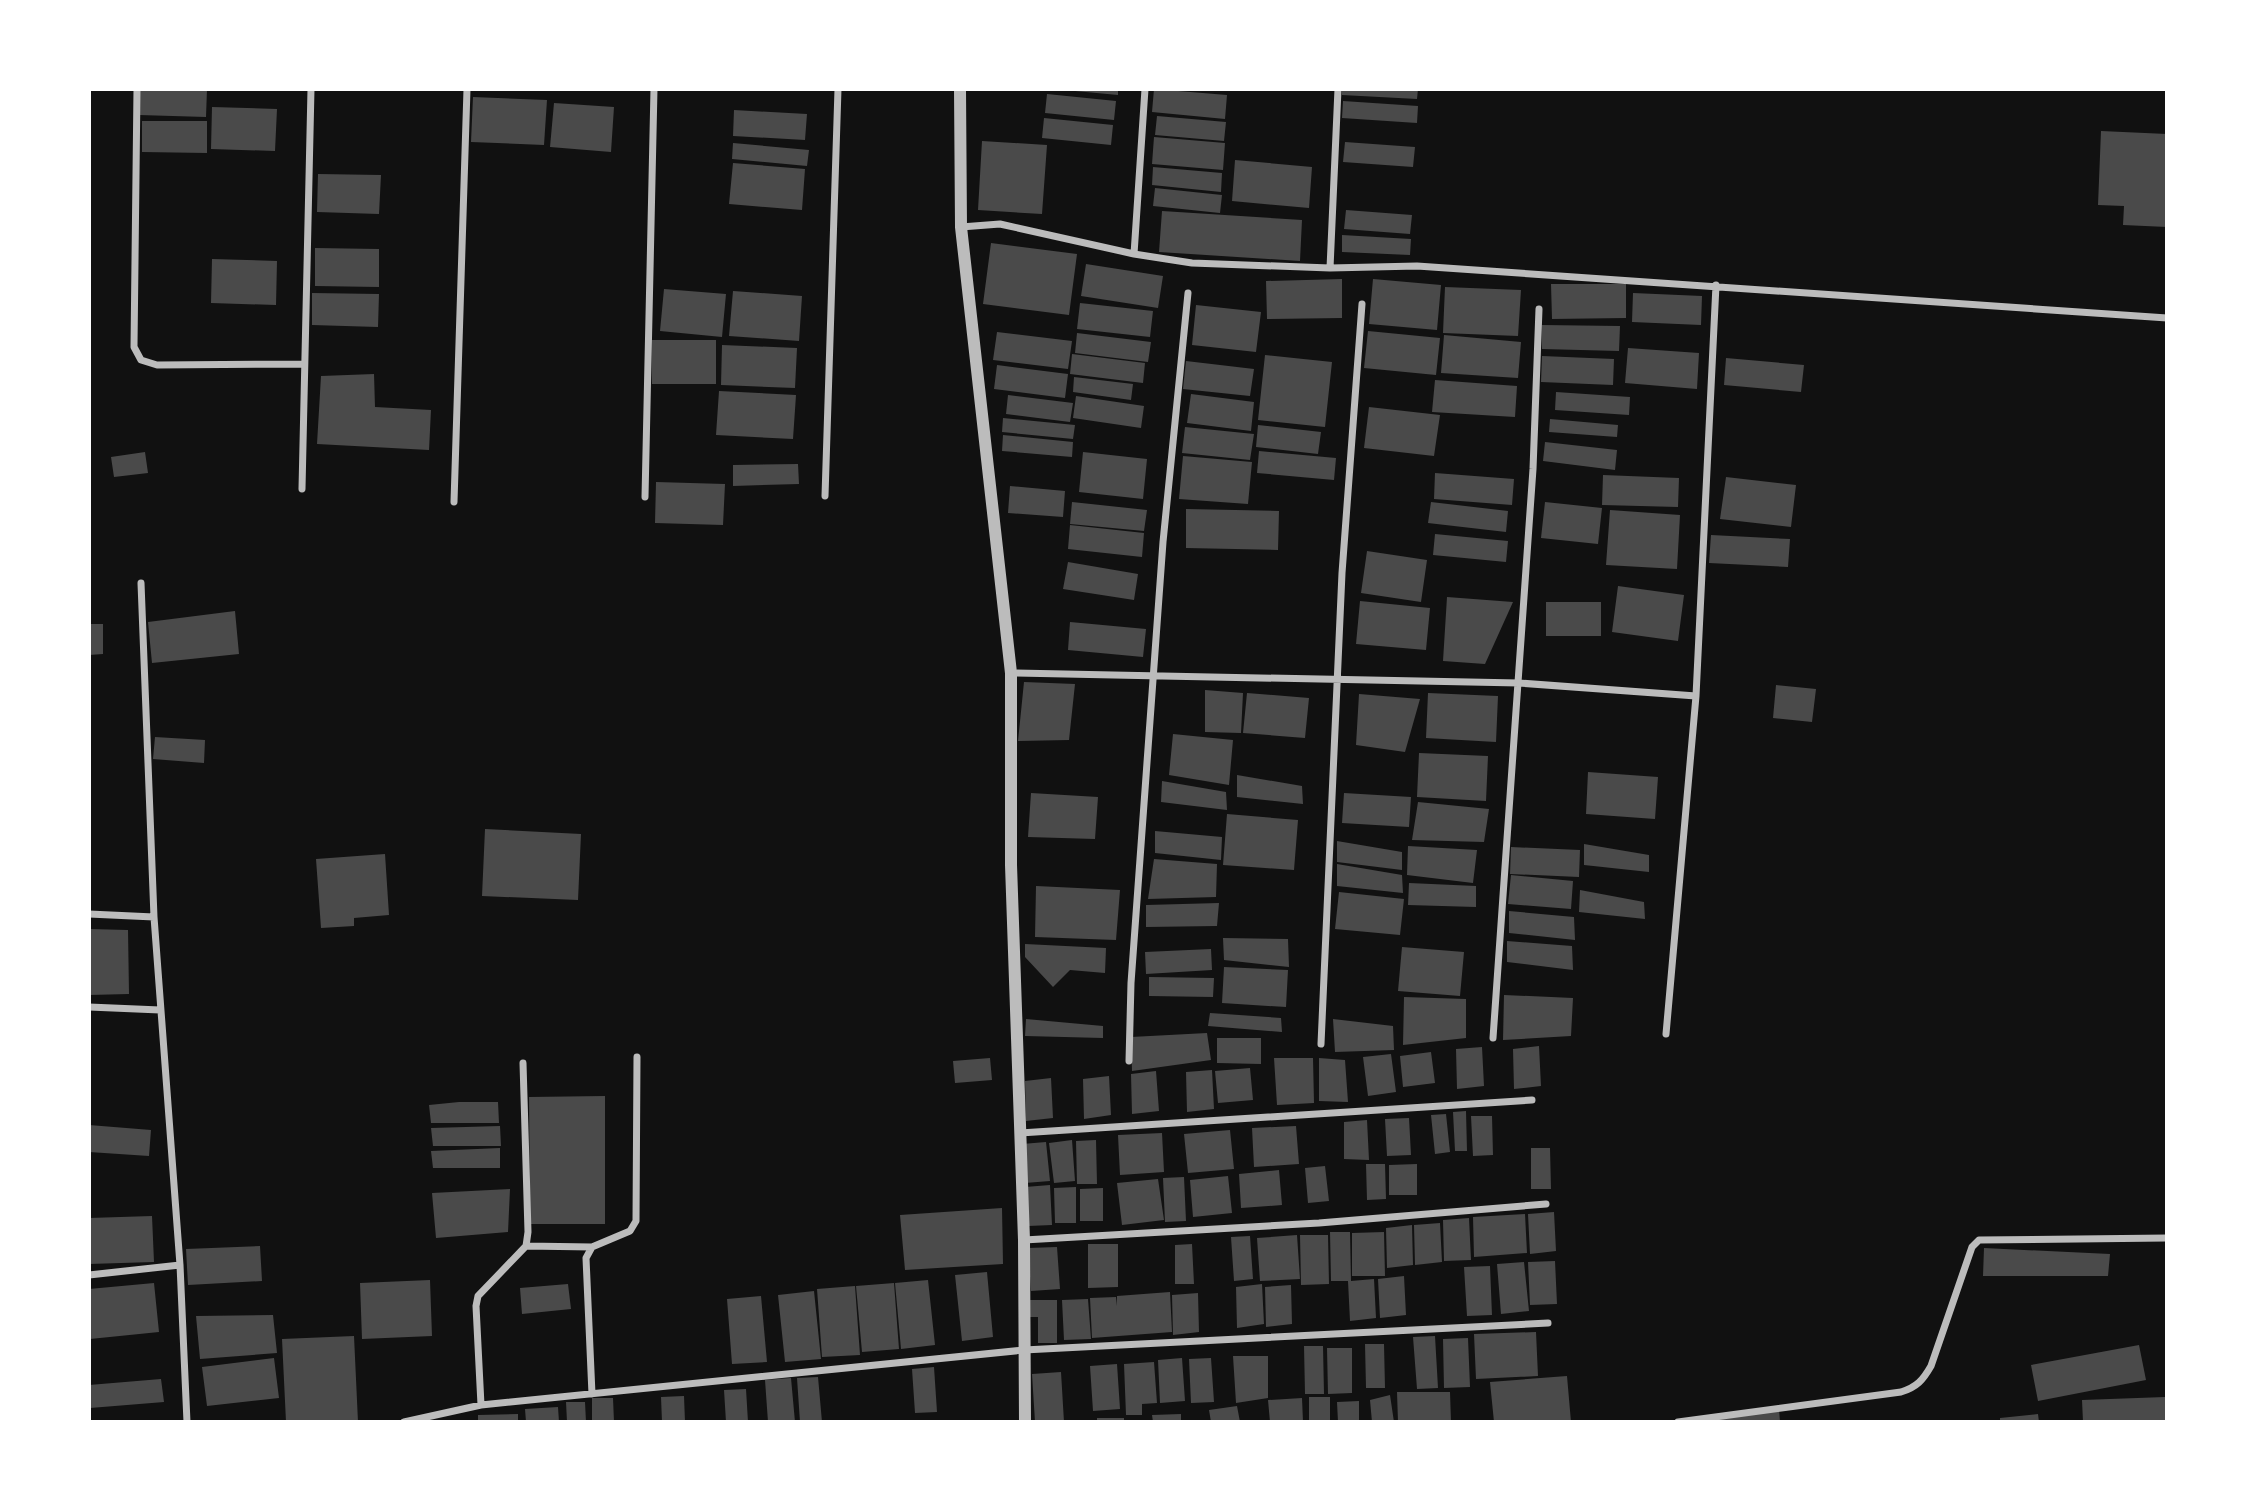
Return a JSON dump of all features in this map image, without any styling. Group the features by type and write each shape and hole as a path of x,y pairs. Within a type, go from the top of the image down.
{"street":[{"path":"137,89 134,347 141,360 157,365 304,363"},
{"path":"302,489 311,89"},
{"path":"454,502 467,89"},
{"path":"645,497 654,89"},
{"path":"825,496 838,89"},
{"path":"960,89 961,227 1010,673 1011,865 1024,1240 1025,1422"},
{"path":"1134,254 1145,89"},
{"path":"1330,268 1338,89"},
{"path":"961,227 1000,224 1134,254 1192,263 1330,268 1417,266 2167,318"},
{"path":"1666,1034 1696,696 1716,285"},
{"path":"1129,1061 1131,983 1164,542 1188,293"},
{"path":"1321,1044 1325,903 1342,573 1362,304"},
{"path":"1493,1038 1533,469 1539,309"},
{"path":"141,583 154,917 180,1265 187,1422"},
{"path":"1010,673 1519,683 1696,696"},
{"path":"89,914 154,917"},
{"path":"89,1007 160,1010"},
{"path":"526,1246 592,1247 621,1237 630,1231 636,1221 637,1057"},
{"path":"481,1405 478,1296 526,1246 528,1232 523,1063"},
{"path":"1020,1133 1532,1100"},
{"path":"1024,1240 1319,1223 1546,1205"},
{"path":"1678,1422 1901,1392 1914,1388 1931,1366 1972,1247 1979,1240 2167,1238"},
{"path":"592,1247 586,1258 592,1394"},
{"path":"89,1275 180,1265"},
{"path":"404,1422 481,1405 1024,1350 1548,1323"}],"building":[{"path":"139,89 207,89 206,117 139,115"},
{"path":"1118,89 1118,95 1075,91"},
{"path":"1154,89 1227,95 1225,119 1152,112"},
{"path":"1342,89 1418,89 1417,99 1342,95"},
{"path":"1047,94 1116,101 1114,120 1045,113"},
{"path":"473,97 547,100 544,145 471,142"},
{"path":"1343,101 1418,106 1417,123 1342,118"},
{"path":"554,103 614,107 611,152 550,147"},
{"path":"212,107 277,109 275,151 211,149"},
{"path":"734,110 807,114 805,140 733,136"},
{"path":"1157,116 1226,122 1224,141 1155,135"},
{"path":"1044,118 1113,125 1111,145 1042,138"},
{"path":"142,121 207,121 207,153 142,152"},
{"path":"2101,131 2167,134 2167,227 2123,225 2124,206 2098,205"},
{"path":"1154,137 1225,143 1223,170 1152,164"},
{"path":"982,141 1047,145 1042,214 978,210"},
{"path":"1345,142 1415,147 1413,167 1343,162"},
{"path":"733,143 809,150 807,166 732,159"},
{"path":"1235,160 1312,167 1309,208 1232,201"},
{"path":"733,163 805,169 802,210 729,204"},
{"path":"1153,167 1222,173 1221,192 1152,185"},
{"path":"318,174 381,175 379,214 317,212"},
{"path":"1155,188 1222,195 1220,213 1153,206"},
{"path":"1346,210 1412,215 1410,234 1344,229"},
{"path":"1162,211 1302,220 1300,261 1159,252"},
{"path":"1342,235 1411,239 1410,255 1342,252"},
{"path":"991,243 1077,254 1069,315 983,304"},
{"path":"315,248 379,249 379,287 315,286"},
{"path":"212,259 277,261 276,305 211,303"},
{"path":"1086,264 1163,276 1158,308 1081,296"},
{"path":"1342,279 1342,318 1267,319 1266,281"},
{"path":"1373,279 1441,285 1437,330 1369,324"},
{"path":"1551,284 1626,284 1626,318 1552,319"},
{"path":"1445,287 1521,290 1518,336 1443,333"},
{"path":"664,289 726,294 722,337 660,331"},
{"path":"733,291 802,296 799,341 729,336"},
{"path":"312,293 379,294 378,327 312,325"},
{"path":"1633,293 1702,296 1701,325 1632,322"},
{"path":"1080,303 1153,311 1150,337 1077,329"},
{"path":"1196,305 1261,312 1256,352 1192,345"},
{"path":"1542,325 1620,326 1619,351 1542,349"},
{"path":"1368,331 1440,338 1436,375 1364,368"},
{"path":"997,332 1072,341 1068,369 993,360"},
{"path":"1077,333 1151,342 1148,362 1075,353"},
{"path":"1444,335 1521,342 1518,378 1441,373"},
{"path":"652,340 716,340 716,384 652,384"},
{"path":"722,345 797,348 795,388 721,385"},
{"path":"1628,348 1699,353 1697,389 1625,383"},
{"path":"1072,354 1145,363 1143,383 1070,374"},
{"path":"1265,355 1332,362 1325,427 1258,420"},
{"path":"1542,356 1614,359 1613,385 1541,382"},
{"path":"1726,358 1804,365 1801,392 1724,385"},
{"path":"1186,361 1254,369 1250,396 1183,389"},
{"path":"997,365 1068,374 1065,398 994,389"},
{"path":"374,374 375,407 431,410 429,450 317,444 321,376"},
{"path":"1074,377 1133,384 1131,400 1073,392"},
{"path":"1435,380 1517,386 1515,417 1432,412"},
{"path":"719,391 796,395 793,439 716,435"},
{"path":"1556,392 1630,397 1629,415 1555,410"},
{"path":"1191,394 1254,402 1251,431 1187,423"},
{"path":"1008,395 1073,403 1070,422 1006,414"},
{"path":"1076,396 1144,406 1141,428 1073,418"},
{"path":"1369,407 1440,415 1434,456 1364,448"},
{"path":"1003,418 1075,425 1073,439 1002,432"},
{"path":"1550,419 1618,425 1617,437 1549,432"},
{"path":"1258,425 1321,432 1318,454 1256,447"},
{"path":"1185,427 1254,434 1250,460 1182,453"},
{"path":"1003,435 1073,442 1072,457 1002,451"},
{"path":"1545,442 1617,450 1615,470 1543,461"},
{"path":"1259,451 1336,458 1334,480 1257,473"},
{"path":"145,452 148,473 114,477 111,457"},
{"path":"1083,452 1147,459 1143,499 1079,492"},
{"path":"1183,456 1252,462 1248,504 1179,499"},
{"path":"798,464 799,484 733,486 733,465"},
{"path":"1435,473 1514,479 1512,505 1434,499"},
{"path":"1603,475 1679,478 1678,507 1602,505"},
{"path":"1726,477 1796,485 1791,527 1720,519"},
{"path":"656,482 725,484 723,525 655,523"},
{"path":"1010,486 1065,491 1063,517 1008,513"},
{"path":"1072,502 1147,510 1144,531 1070,524"},
{"path":"1431,502 1508,511 1506,532 1428,523"},
{"path":"1545,502 1602,508 1598,544 1541,538"},
{"path":"1186,509 1279,511 1278,550 1186,548"},
{"path":"1610,510 1680,515 1677,569 1606,565"},
{"path":"1070,525 1144,533 1142,557 1068,549"},
{"path":"1435,534 1508,541 1506,562 1433,555"},
{"path":"1711,535 1790,539 1788,567 1709,563"},
{"path":"1367,551 1427,560 1421,602 1361,593"},
{"path":"1068,562 1138,574 1134,600 1063,589"},
{"path":"1618,586 1684,595 1678,641 1612,632"},
{"path":"1447,597 1513,602 1485,664 1443,661"},
{"path":"1360,601 1430,608 1426,650 1356,644"},
{"path":"1546,602 1601,602 1601,636 1546,636"},
{"path":"235,611 239,654 152,663 148,622"},
{"path":"1070,622 1146,629 1143,657 1068,650"},
{"path":"89,624 103,624 103,654 89,655"},
{"path":"1024,682 1075,684 1069,740 1018,741"},
{"path":"1776,685 1816,689 1812,722 1773,718"},
{"path":"1205,690 1243,693 1241,733 1205,732"},
{"path":"1247,693 1309,698 1305,738 1243,733"},
{"path":"1428,693 1498,696 1496,742 1426,738"},
{"path":"1359,694 1420,699 1405,752 1356,745"},
{"path":"1173,734 1233,740 1229,785 1169,775"},
{"path":"155,737 205,740 204,763 153,759"},
{"path":"1419,753 1488,756 1486,801 1417,797"},
{"path":"1588,772 1658,777 1655,819 1586,814"},
{"path":"1237,775 1302,786 1303,804 1237,797"},
{"path":"1162,781 1226,792 1227,810 1161,802"},
{"path":"1031,793 1098,797 1095,839 1028,837"},
{"path":"1344,793 1411,797 1409,827 1342,823"},
{"path":"1418,802 1489,809 1484,842 1412,840"},
{"path":"1227,814 1298,820 1294,870 1223,865"},
{"path":"485,829 581,834 578,900 482,896"},
{"path":"1155,831 1222,837 1221,860 1155,853"},
{"path":"1337,841 1402,852 1402,870 1337,862"},
{"path":"1584,844 1649,855 1649,872 1584,865"},
{"path":"1408,846 1477,850 1473,883 1407,875"},
{"path":"1511,847 1580,850 1579,877 1510,874"},
{"path":"385,854 389,915 354,918 354,926 321,928 316,859"},
{"path":"1154,859 1217,864 1216,897 1148,899"},
{"path":"1337,864 1402,875 1403,893 1337,886"},
{"path":"1511,875 1573,881 1571,909 1508,904"},
{"path":"1409,883 1476,886 1476,907 1408,905"},
{"path":"1036,886 1120,890 1116,940 1035,937"},
{"path":"1580,890 1644,902 1645,919 1579,912"},
{"path":"1339,892 1404,899 1400,935 1335,929"},
{"path":"1219,903 1217,926 1146,927 1146,905"},
{"path":"1509,911 1574,917 1575,940 1509,933"},
{"path":"89,929 128,930 129,994 89,995"},
{"path":"1223,938 1288,939 1289,967 1224,960"},
{"path":"1507,941 1572,946 1573,970 1507,962"},
{"path":"1025,944 1106,948 1105,973 1070,970 1053,987 1025,957"},
{"path":"1402,947 1464,952 1460,996 1398,991"},
{"path":"1211,949 1212,970 1146,974 1145,952"},
{"path":"1224,967 1288,970 1286,1007 1222,1003"},
{"path":"1149,977 1214,978 1213,997 1149,996"},
{"path":"1504,995 1573,998 1571,1036 1503,1040"},
{"path":"1404,997 1466,999 1466,1038 1403,1045"},
{"path":"1210,1013 1281,1018 1282,1032 1208,1026"},
{"path":"1026,1019 1103,1026 1103,1038 1025,1036"},
{"path":"1333,1019 1393,1026 1394,1050 1335,1052"},
{"path":"1207,1033 1211,1060 1132,1071 1131,1037"},
{"path":"1217,1038 1261,1038 1261,1064 1217,1063"},
{"path":"1539,1046 1541,1086 1514,1089 1513,1049"},
{"path":"1482,1047 1484,1086 1457,1089 1456,1049"},
{"path":"1431,1052 1435,1083 1403,1087 1400,1056"},
{"path":"1391,1054 1396,1092 1368,1096 1363,1057"},
{"path":"990,1058 992,1080 955,1083 953,1061"},
{"path":"1274,1058 1313,1058 1314,1103 1277,1105"},
{"path":"1319,1058 1345,1060 1348,1102 1319,1101"},
{"path":"1250,1068 1253,1100 1218,1103 1215,1071"},
{"path":"1212,1070 1214,1109 1187,1112 1186,1072"},
{"path":"1156,1071 1159,1111 1132,1114 1131,1074"},
{"path":"1109,1076 1111,1115 1084,1119 1083,1079"},
{"path":"1051,1078 1053,1118 1026,1121 1025,1081"},
{"path":"605,1096 605,1224 530,1224 529,1097"},
{"path":"498,1102 499,1123 431,1123 429,1105"},
{"path":"1466,1111 1467,1151 1455,1151 1453,1112"},
{"path":"1446,1114 1450,1152 1435,1154 1431,1115"},
{"path":"1471,1116 1492,1116 1493,1155 1473,1156"},
{"path":"1409,1118 1411,1155 1387,1156 1385,1119"},
{"path":"1367,1120 1369,1160 1344,1159 1344,1122"},
{"path":"89,1125 151,1130 149,1156 89,1152"},
{"path":"500,1126 501,1146 433,1146 431,1128"},
{"path":"1296,1126 1299,1164 1254,1167 1252,1128"},
{"path":"1230,1130 1234,1169 1188,1173 1184,1134"},
{"path":"1162,1133 1164,1172 1120,1175 1118,1135"},
{"path":"1072,1140 1075,1181 1054,1183 1049,1143"},
{"path":"1096,1140 1097,1184 1077,1184 1076,1141"},
{"path":"1046,1142 1050,1181 1025,1183 1022,1144"},
{"path":"500,1148 500,1168 433,1168 431,1151"},
{"path":"1531,1148 1550,1148 1551,1189 1531,1189"},
{"path":"1366,1164 1385,1164 1386,1199 1367,1200"},
{"path":"1417,1164 1417,1195 1389,1195 1389,1165"},
{"path":"1325,1166 1329,1201 1308,1203 1305,1168"},
{"path":"1279,1170 1282,1205 1241,1208 1239,1174"},
{"path":"1228,1176 1232,1213 1193,1217 1190,1180"},
{"path":"1184,1177 1186,1221 1165,1222 1163,1178"},
{"path":"1158,1179 1164,1220 1122,1225 1117,1183"},
{"path":"1050,1185 1052,1225 1028,1226 1025,1187"},
{"path":"1076,1187 1076,1223 1055,1223 1054,1188"},
{"path":"1103,1188 1103,1221 1080,1221 1080,1189"},
{"path":"510,1189 508,1232 436,1238 432,1193"},
{"path":"1002,1208 1003,1264 905,1270 900,1215"},
{"path":"1554,1212 1556,1251 1530,1254 1528,1214"},
{"path":"1525,1214 1527,1253 1474,1257 1473,1217"},
{"path":"152,1216 154,1262 89,1264 89,1218"},
{"path":"1469,1218 1471,1260 1444,1261 1443,1220"},
{"path":"1440,1223 1442,1262 1415,1265 1414,1225"},
{"path":"1412,1225 1413,1265 1387,1268 1386,1228"},
{"path":"1330,1232 1350,1232 1351,1281 1374,1279 1376,1318 1350,1321 1348,1281 1331,1281"},
{"path":"1384,1232 1385,1276 1352,1276 1352,1233"},
{"path":"1297,1235 1300,1279 1260,1281 1257,1238"},
{"path":"1300,1235 1328,1235 1329,1284 1301,1285"},
{"path":"1250,1236 1253,1279 1234,1281 1231,1237"},
{"path":"1088,1244 1118,1244 1118,1287 1088,1288"},
{"path":"1192,1244 1194,1284 1175,1284 1175,1245"},
{"path":"260,1246 262,1281 188,1285 186,1249"},
{"path":"1057,1247 1060,1289 1031,1291 1028,1248"},
{"path":"1984,1248 2110,1254 2108,1276 1983,1276"},
{"path":"1555,1261 1557,1304 1530,1305 1528,1262"},
{"path":"1524,1262 1529,1311 1501,1314 1497,1264"},
{"path":"1490,1266 1492,1315 1467,1316 1464,1267"},
{"path":"987,1272 993,1337 962,1341 955,1275"},
{"path":"1404,1276 1406,1315 1380,1318 1378,1279"},
{"path":"430,1280 432,1336 362,1339 360,1283"},
{"path":"928,1280 935,1345 901,1349 895,1283"},
{"path":"154,1283 159,1332 90,1339 89,1289"},
{"path":"894,1283 899,1349 862,1352 856,1286"},
{"path":"568,1284 571,1309 522,1314 520,1288"},
{"path":"1262,1284 1264,1324 1237,1328 1236,1287"},
{"path":"1291,1285 1292,1324 1266,1327 1265,1287"},
{"path":"855,1286 860,1355 822,1357 817,1289"},
{"path":"814,1291 821,1359 785,1362 778,1295"},
{"path":"1170,1292 1172,1332 1092,1338 1090,1298 1116,1297 1117,1306 1117,1296"},
{"path":"1198,1293 1199,1332 1173,1335 1172,1295"},
{"path":"761,1296 767,1362 732,1364 727,1299"},
{"path":"1088,1299 1091,1339 1064,1340 1062,1300"},
{"path":"1027,1300 1057,1300 1057,1343 1038,1343 1038,1317 1028,1317"},
{"path":"273,1315 277,1353 200,1359 196,1316"},
{"path":"1536,1332 1538,1376 1476,1379 1474,1334"},
{"path":"354,1336 358,1422 286,1422 282,1339"},
{"path":"1435,1336 1438,1388 1417,1389 1413,1337"},
{"path":"1468,1338 1470,1387 1444,1388 1443,1339"},
{"path":"1365,1344 1384,1344 1385,1388 1366,1388"},
{"path":"2139,1345 2146,1380 2038,1401 2031,1365"},
{"path":"1304,1346 1323,1346 1324,1394 1305,1394"},
{"path":"1327,1348 1352,1348 1352,1393 1328,1394"},
{"path":"1233,1356 1268,1356 1268,1398 1236,1403"},
{"path":"274,1358 279,1398 207,1406 202,1367"},
{"path":"1182,1358 1185,1401 1160,1403 1158,1360"},
{"path":"1211,1358 1214,1402 1191,1403 1189,1359"},
{"path":"1154,1362 1157,1403 1142,1404 1142,1415 1126,1415 1124,1364"},
{"path":"1117,1364 1120,1409 1093,1411 1090,1366"},
{"path":"934,1367 937,1412 915,1413 912,1369"},
{"path":"1061,1372 1064,1422 1035,1422 1032,1374"},
{"path":"1567,1376 1571,1422 1494,1422 1490,1382"},
{"path":"818,1377 822,1422 800,1422 797,1378"},
{"path":"791,1378 795,1422 768,1422 765,1380"},
{"path":"161,1379 164,1402 90,1408 89,1385"},
{"path":"746,1389 748,1422 726,1422 724,1390"},
{"path":"1397,1392 1450,1392 1451,1422 1398,1422"},
{"path":"1390,1395 1394,1422 1372,1422 1370,1400"},
{"path":"684,1396 685,1422 662,1422 661,1397"},
{"path":"1309,1397 1330,1397 1330,1422 1309,1422"},
{"path":"2165,1397 2165,1422 2083,1422 2082,1400"},
{"path":"592,1398 613,1398 614,1422 592,1422"},
{"path":"1302,1398 1303,1422 1270,1422 1268,1400"},
{"path":"1359,1401 1359,1422 1338,1422 1337,1402"},
{"path":"566,1402 585,1402 586,1422 567,1422"},
{"path":"1237,1406 1240,1422 1211,1422 1209,1410"},
{"path":"558,1407 559,1422 526,1422 525,1409"},
{"path":"1779,1409 1780,1422 1707,1422 1707,1420"},
{"path":"518,1414 518,1422 478,1422 478,1415"},
{"path":"1181,1414 1181,1422 1153,1422 1152,1415"},
{"path":"2038,1414 2039,1422 2000,1422 2000,1418"},
{"path":"1097,1418 1124,1418 1124,1422 1097,1422"}]}
